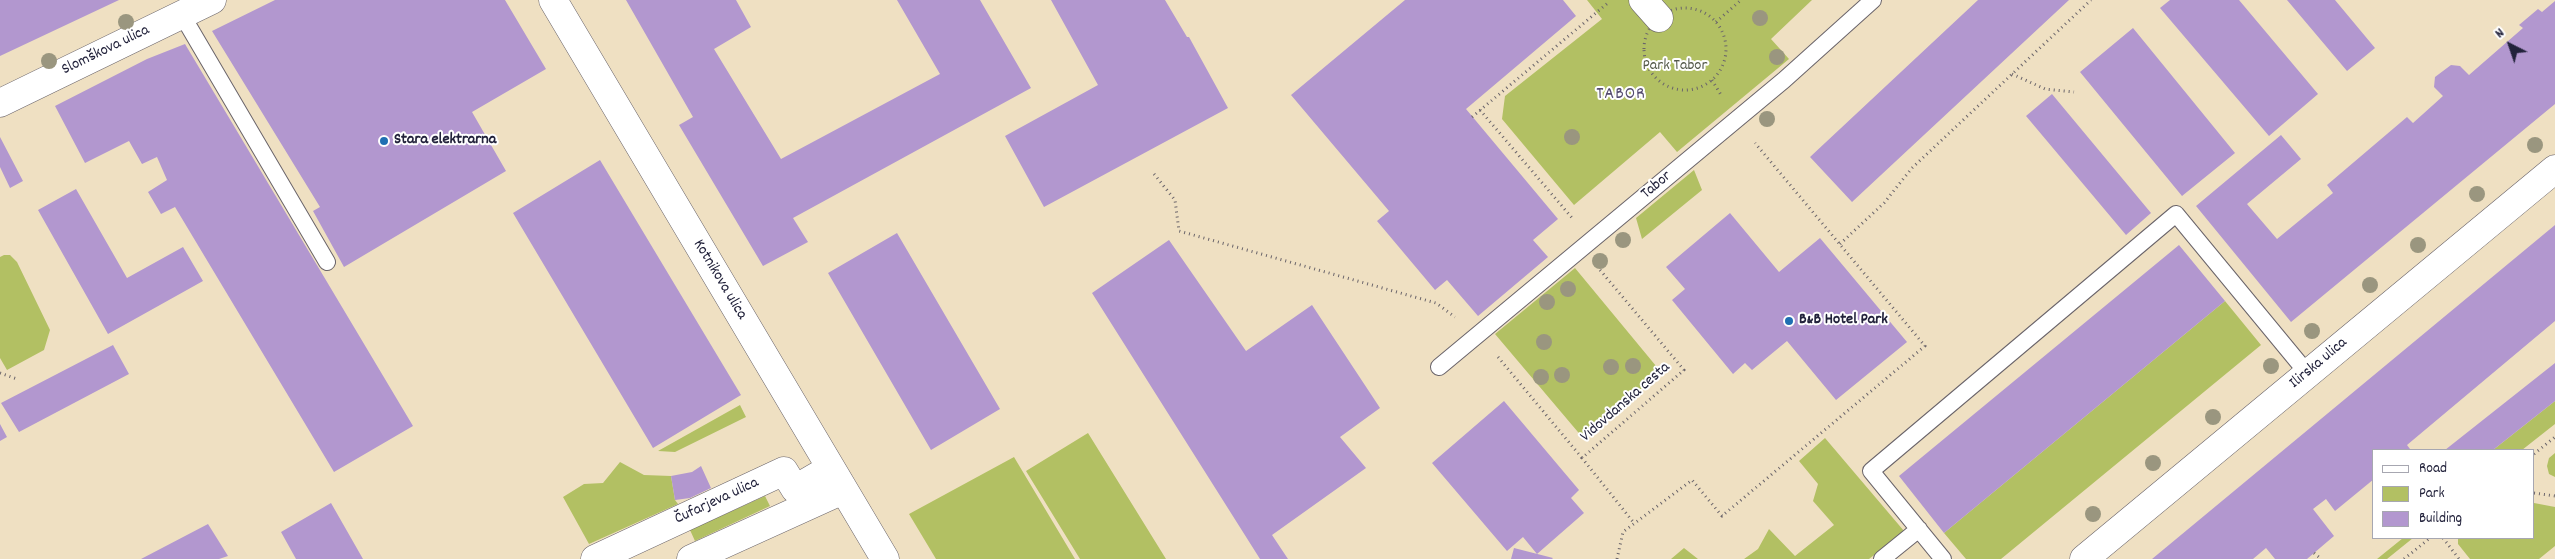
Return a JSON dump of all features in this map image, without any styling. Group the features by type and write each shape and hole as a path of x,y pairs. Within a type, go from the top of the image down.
{"street":[{"name":"Slomškova ulica","path":"0,103 212,0"},
{"name":"Kotnikova ulica","path":"553,0 885,559"},
{"name":"Ilirska ulica","path":"2084,559 2555,169"},
{"name":"Čufarjeva ulica","path":"595,559 784,471 795,489 837,479"},
{"path":"691,559 837,479"}],"lane":[{"name":"Tabor","path":"1438,368 1736,120 1873,0"},
{"path":"182,15 327,262"},
{"path":"1943,559 1871,471 2176,214 2308,374"},
{"path":"1882,559 1919,529"}],"path":[{"path":"1472,117 1612,0"},
{"path":"1716,22 1741,0"},
{"path":"1840,244 1884,203 1912,168 2091,0"},
{"path":"1651,9 1690,9 1704,13 1716,22 1722,31 1726,46 1722,68 1715,77 1702,86 1680,90 1669,87 1659,81 1648,67 1645,56 1651,9"},
{"path":"2012,74 2045,89 2074,92"},
{"path":"1480,110 1586,245"},
{"path":"1617,559 1623,532 1692,480 1722,516 1925,346 1736,120"},
{"path":"1154,174 1175,200 1179,231 1436,304 1479,334 1582,458"},
{"name":"Vidovdanska cesta","path":"1586,245 1684,370 1582,458 1634,523"},
{"path":"0,373 17,379"},
{"path":"2535,453 2555,437"},
{"path":"2535,493 2555,496"},
{"path":"2404,559 2429,539"},
{"path":"2444,539 2459,559"},
{"path":"2314,553 2321,559"}],"green space":[{"name":"Park Tabor","path":"1587,0 1812,0 1771,39 1789,59 1677,152 1660,132 1574,205 1502,119 1505,96 1602,19"},
{"path":"1694,170 1702,190 1642,239 1636,218"},
{"path":"10,255 17,262 50,330 44,350 7,370 0,358 0,257"},
{"path":"1575,268 1661,372 1583,438 1495,334"},
{"path":"2225,301 2261,345 2001,559 1966,559 1944,533"},
{"path":"2555,401 2555,424 2523,449 2494,449"},
{"path":"740,405 746,417 675,452 658,451"},
{"path":"1088,433 1166,559 1080,559 1026,471"},
{"path":"1825,438 1904,531 1869,559 1744,559 1758,549 1769,529 1795,556 1834,525 1813,501 1818,484 1799,461"},
{"path":"2555,453 2555,477 2549,474 2547,466 2549,458"},
{"path":"1014,457 1075,559 936,559 909,514"},
{"path":"620,462 644,475 671,476 675,500 678,504 589,544 563,497 584,484 603,483"},
{"path":"765,496 770,506 695,541 690,530"},
{"path":"2535,503 2555,507 2555,546 2539,559 2470,559 2458,544 2458,539 2535,539"},
{"path":"2402,539 2412,539 2387,559 2377,559"},
{"path":"1684,548 1698,559 1671,559"}],"building":[{"path":"0,0 119,0 0,56"},
{"name":"Stara elektrarna","path":"275,0 505,0 546,69 472,112 506,171 344,267 313,211 320,207 212,31"},
{"path":"626,0 736,0 751,27 714,49 781,159 940,74 897,0 980,0 1031,88 793,218 808,242 763,266 679,125 693,117"},
{"path":"1051,0 1165,0 1187,37 1189,37 1228,108 1044,207 1005,136 1098,85"},
{"path":"1405,0 1563,0 1576,16 1466,109 1558,219 1533,240 1548,257 1478,316 1447,280 1435,290 1377,221 1389,211 1291,95"},
{"path":"1978,0 2069,0 1852,202 1810,157"},
{"path":"2170,0 2239,0 2318,94 2269,136 2160,8"},
{"path":"2287,0 2335,0 2375,48 2347,71"},
{"path":"2555,1 2555,104 2291,322 2196,206 2281,135 2301,159 2247,204 2277,239 2333,193 2327,185 2407,117 2413,123 2443,96 2434,87 2435,77 2451,65 2460,66 2469,75 2523,28 2519,25 2538,9 2542,12"},
{"path":"2133,28 2235,153 2182,196 2080,72"},
{"path":"185,44 413,426 334,472 175,207 161,214 148,192 167,180 157,157 142,164 129,141 85,163 55,106 147,59"},
{"path":"2052,94 2151,213 2126,235 2026,116"},
{"path":"0,137 23,181 10,188 0,167"},
{"path":"600,160 741,395 653,448 513,213"},
{"path":"76,189 127,278 183,247 203,281 108,334 38,210"},
{"name":"B&B Hotel Park","path":"1730,213 1779,272 1820,238 1907,342 1836,400 1787,341 1752,370 1745,363 1733,374 1672,300 1685,289 1666,267"},
{"path":"2555,225 2555,321 2407,445 2410,449 2372,449 2372,481 2335,511 2326,499 2313,509 2334,536 2307,559 2275,559 2266,548 2253,559 2152,559"},
{"path":"897,233 1000,409 931,450 828,273"},
{"path":"1169,240 1246,351 1312,305 1380,408 1340,437 1366,468 1272,535 1288,559 1260,559 1092,293"},
{"path":"2179,245 2225,301 1944,533 1899,476"},
{"path":"113,345 129,374 19,432 1,403"},
{"path":"2555,363 2555,401 2494,449 2446,449"},
{"path":"1504,401 1579,490 1571,498 1584,513 1537,554 1523,537 1507,551 1432,463"},
{"path":"0,424 7,437 0,441"},
{"path":"701,466 711,488 690,498 675,500 671,476 692,472"},
{"path":"331,503 363,559 296,559 281,532"},
{"path":"208,524 228,556 219,559 141,559"},
{"path":"1514,548 1553,558 1511,559"}],"place":[{"name":"Stara elektrarna","path":"384,141"},
{"name":"B&B Hotel Park","path":"1789,321"}],"district":[{"name":"TABOR","path":"1621,96"}]}
